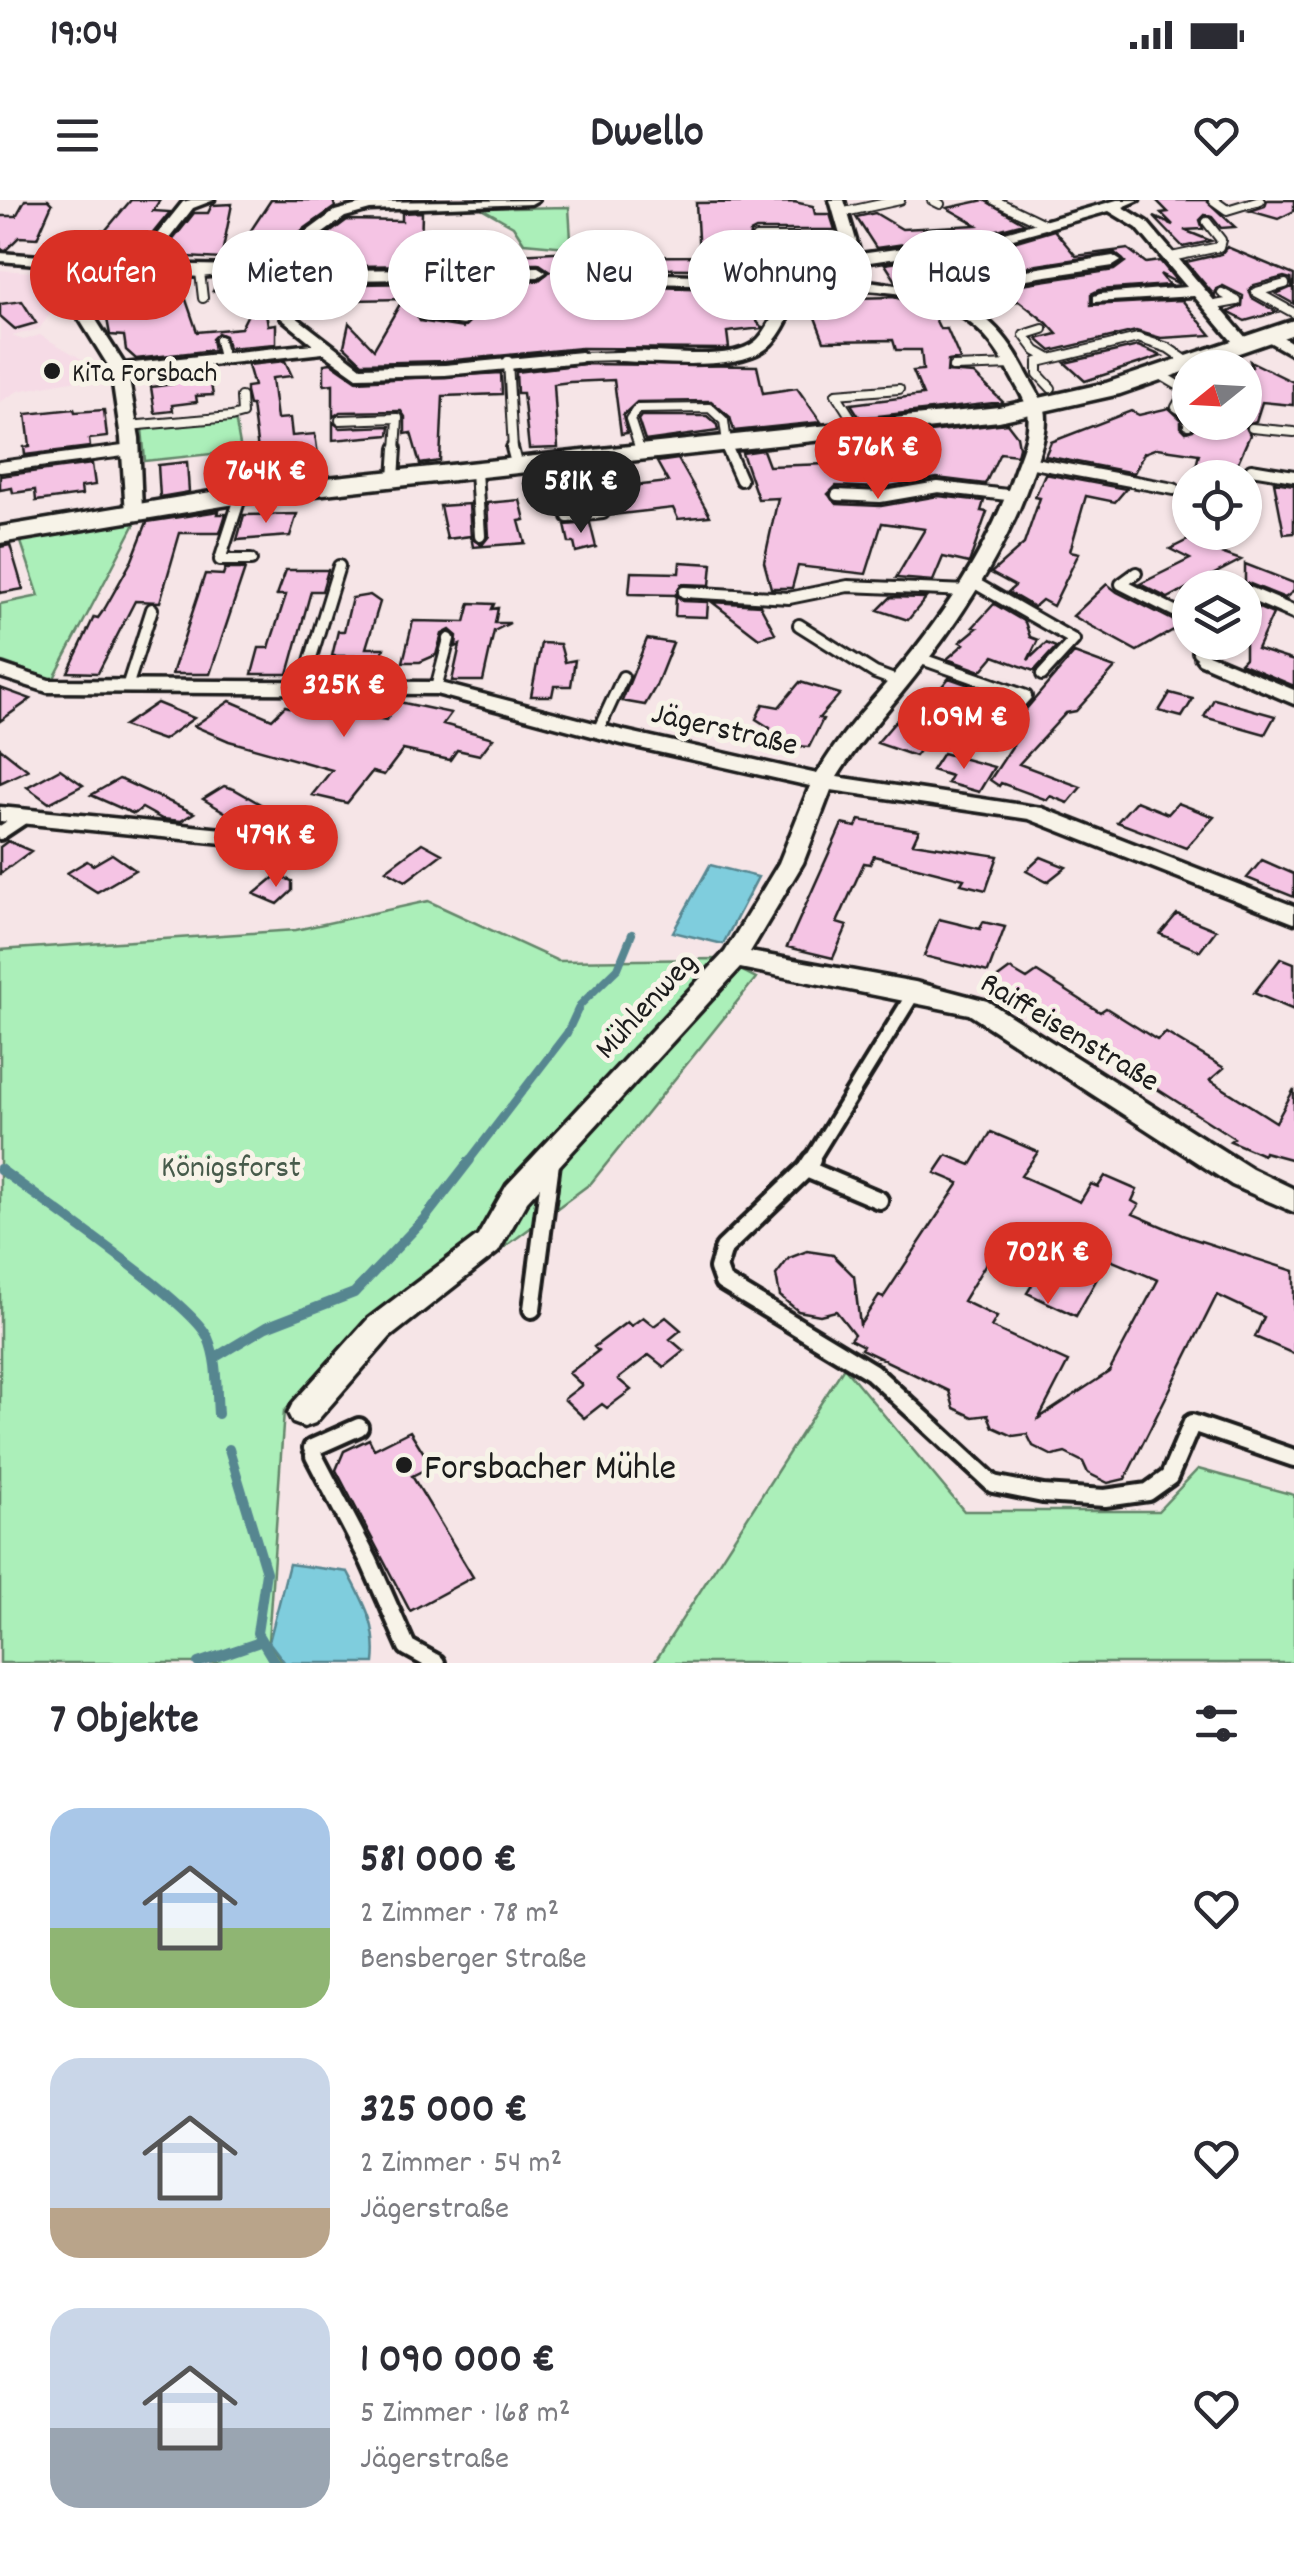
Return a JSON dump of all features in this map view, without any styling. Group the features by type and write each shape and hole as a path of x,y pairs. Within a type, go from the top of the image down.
{"main road":[{"path":"1227,350 1282,332"},
{"path":"0,534 241,495 860,430 1044,398 1172,369"}],"street":[{"path":"168,230 188,205 207,200"},
{"path":"316,230 365,203 531,200"},
{"path":"872,257 992,240 1132,200"},
{"path":"1111,206 1134,218 1244,344"},
{"path":"0,257 30,260"},
{"path":"1026,275 1112,261"},
{"path":"192,271 212,271"},
{"path":"530,272 538,272"},
{"path":"1100,299 1199,291"},
{"path":"88,320 119,370 131,450 133,510"},
{"path":"294,320 357,372 445,370 581,357"},
{"path":"619,356 714,356 755,349 763,344 777,320"},
{"path":"980,320 1044,398"},
{"path":"1282,332 1294,351"},
{"path":"119,370 329,348"},
{"name":"Mühlenweg","path":"304,1413 379,1328 488,1244 517,1193 734,958 791,863 823,782 854,731 900,682 971,587 1017,494 1044,398"},
{"path":"1262,598 1294,612"},
{"path":"1220,660 1294,698"},
{"name":"Jägerstraße","path":"0,670 47,686 436,688 598,731 823,782 1034,813 1294,915"},
{"path":"12,816 223,836"},
{"name":"Raiffeisenstraße","path":"734,958 915,990 978,1007 1242,1177 1294,1201"}],"lane":[{"path":"838,207 900,200"},
{"path":"994,200 1046,225"},
{"path":"1213,200 1228,210 1260,200"},
{"path":"1170,257 1220,247 1221,240 1207,222"},
{"path":"200,272 203,298"},
{"path":"1285,284 1256,292 1294,313"},
{"path":"1210,306 1236,301 1222,293"},
{"path":"1043,329 1024,335 1036,351 1050,358"},
{"path":"1044,398 1038,362 1138,338 1172,351"},
{"path":"219,340 223,358"},
{"path":"581,357 619,356"},
{"path":"508,361 510,436 517,466"},
{"path":"953,367 1014,365"},
{"path":"1158,374 1172,382"},
{"path":"860,430 836,394 899,389"},
{"path":"128,426 231,417 242,414 241,397"},
{"path":"641,454 630,419 638,409 710,408 724,421 726,444 741,480"},
{"path":"340,420 398,418 394,479"},
{"path":"1262,429 1294,432"},
{"path":"0,467 131,450"},
{"path":"568,518 602,512 593,459"},
{"path":"1028,462 1172,489"},
{"path":"1262,470 1294,476"},
{"path":"476,471 480,536"},
{"path":"915,482 957,481 1017,494"},
{"path":"838,495 858,501 938,487 1017,494"},
{"path":"241,495 220,560 250,560"},
{"path":"302,687 339,566"},
{"path":"1136,573 1121,584 1172,610"},
{"path":"684,592 794,596 835,592 848,586 971,587 1074,640 1042,675"},
{"path":"127,688 152,609"},
{"path":"799,625 875,673 900,682"},
{"path":"436,688 449,639"},
{"path":"919,658 1026,696 999,726"},
{"path":"598,731 623,677"},
{"path":"0,833 12,816"},
{"path":"915,990 806,1169 724,1248 718,1261 718,1275 726,1288 872,1372 993,1484 1043,1494 1105,1498 1148,1492 1169,1477 1192,1423 1294,1458"},
{"path":"532,1310 552,1153"},
{"path":"806,1169 879,1200"},
{"path":"359,1428 313,1452 368,1561 402,1655 436,1663"}],"shaded area":[{"name":"KiTa Forsbach","path":"0,270 30,272 30,320 46,320 39,329 12,336 24,340 40,335 108,374 18,391 0,402"}],"green space":[{"path":"478,206 569,207 570,230 550,230 550,245 530,244 530,230 516,230"},
{"path":"235,418 241,451 145,461 142,428"},
{"path":"138,518 53,680 0,661 0,604 39,596 20,539"},
{"name":"Königsforst","path":"428,901 558,961 719,959 756,978 591,1183 284,1411 268,1642 283,1663 0,1663 0,950 296,930"},
{"path":"844,1367 964,1511 1158,1511 1198,1469 1294,1495 1294,1663 654,1663"}],"water":[{"path":"710,865 758,877 723,944 673,932"},
{"path":"289,1564 348,1572 372,1626 374,1663 285,1663 269,1642"}],"building":[{"path":"25,200 48,200 52,204 41,230 30,230 30,238 19,237 6,250 0,249 0,216 16,216"},
{"path":"131,200 160,200 153,211 170,212 155,230 106,230"},
{"path":"271,200 333,200 335,207 303,230 251,230"},
{"path":"984,200 1024,223 998,230 892,230 892,246 876,248 872,230 864,230 856,217 875,213 902,229 977,225 947,208"},
{"path":"1156,200 1206,200 1235,227 1221,228 1205,215 1200,220 1203,229 1184,230 1211,241 1183,247 1154,217 1173,225 1161,213 1168,212"},
{"path":"1267,200 1294,200 1294,211 1278,219 1250,211 1265,206"},
{"path":"794,202 813,206 815,214 830,214 835,230 698,230 696,203"},
{"path":"232,204 227,230 212,230 212,258 192,257 192,230 181,230 194,213 208,213 212,205"},
{"path":"422,212 422,230 388,230 388,266 368,266 368,230 334,230 347,220 402,221 402,213"},
{"path":"1054,230 1076,256 1128,249 1146,263 1160,261 1179,284 1160,274 1169,285 1099,290 1091,294 1091,305 1182,300 1211,335 1161,338 1136,331 1051,351 1037,339 1057,334 1026,306 1026,283 1114,270 1125,262 1115,253 1026,267 1026,238"},
{"path":"1227,247 1294,275 1294,304 1276,294 1292,287 1291,279 1284,277 1249,290 1252,298 1277,312 1245,321 1228,312 1242,306 1243,296 1223,286 1216,289 1215,296 1186,262 1221,254"},
{"path":"550,252 550,271 538,263 530,263 530,253"},
{"path":"668,256 688,256 688,269 668,269"},
{"path":"550,271 550,320 668,320 668,288 688,288 688,320 756,320 762,328 727,332 726,349 581,348 445,361 362,363 344,346 349,323 374,349 391,320 419,320 463,328 471,320 530,320 530,281 538,281"},
{"path":"368,284 388,284 388,299 368,300"},
{"path":"892,297 892,320 936,320 940,329 947,329 960,359 948,361 947,372 974,374 1003,402 860,418 851,404 923,395 913,371 923,370 921,350 896,350 893,340 824,341 816,320 872,320 872,298"},
{"path":"22,301 30,320 36,323 15,329 0,316 0,304"},
{"path":"192,317 197,332 241,328 245,320 276,324 276,344 228,348 225,336 218,333 212,339 214,350 136,359 126,350 124,336 110,335 107,320"},
{"path":"1138,346 1162,356 1085,381 1065,363"},
{"path":"285,361 292,376 272,378 277,419 290,418 292,436 315,434 320,469 261,474 252,405 246,392 246,387 254,386 248,365"},
{"path":"331,363 357,381 501,373 502,394 443,396 440,461 420,464 411,433 405,434 401,411 340,412 333,417 333,384 324,385 324,364"},
{"path":"584,364 757,366 763,393 797,388 821,422 734,431 730,417 711,401 637,402 623,415 627,433 621,434 614,380 570,382 554,384 558,448 529,449 523,393 517,393 516,372"},
{"path":"1262,367 1293,382 1293,405 1262,402"},
{"path":"208,369 213,395 196,396 197,402 172,405 173,411 155,413 151,387 174,384 174,375 162,374"},
{"path":"1169,408 1172,440 1248,440 1239,460 1198,460 1199,454 1157,448 1144,453 1134,473 1045,456 1051,442 1131,411 1139,415"},
{"path":"104,410 107,437 89,439 90,447 25,455 24,447 30,446 26,414"},
{"path":"641,416 707,416 718,431 645,441 638,420"},
{"path":"333,422 340,428 390,426 389,435 333,440"},
{"path":"1007,423 1017,436 1017,455 1000,453 985,484 937,478 879,488 836,486 828,494 837,504 881,506 938,496 984,501 981,511 987,512 969,563 943,557 933,581 896,578 925,529 882,523 866,574 798,566 792,588 771,588 764,562 778,498 758,499 742,453 763,450 769,466 857,463 844,442"},
{"path":"678,459 710,516 678,519 673,508 611,515 607,489 668,482 657,462"},
{"path":"187,462 189,492 160,497 158,465"},
{"path":"92,464 95,485 81,487 82,495 36,501 35,490 0,490 0,476"},
{"path":"1045,474 1126,489 1115,502 1086,496 1070,551 1079,553 1053,606 1042,600 1034,607 1008,592 1015,586 991,573 1024,544"},
{"path":"1274,482 1294,485 1294,533 1284,534"},
{"path":"590,491 593,505 557,512 554,493"},
{"path":"520,500 525,520 519,521 525,543 473,547 471,538 482,545 489,536 487,503"},
{"path":"469,504 471,536 447,539 440,506"},
{"path":"219,511 218,514 226,514 220,533 180,533 160,602 135,601 98,673 68,672 94,617 98,618 105,608 132,560 147,522"},
{"path":"297,514 290,536 237,540 244,515"},
{"path":"590,523 596,547 576,552 574,543 569,543 565,525"},
{"path":"10,545 23,589 0,593 0,547"},
{"path":"1172,550 1222,550 1218,552 1241,560 1222,570 1172,570 1172,596 1168,598 1140,584 1190,559"},
{"path":"680,562 712,564 710,585 681,584 676,595 629,594 631,572 679,573"},
{"path":"225,569 245,569 210,674 172,674 205,574 223,575"},
{"path":"286,570 328,570 322,591 311,591 288,674 252,674 259,648 269,648 286,595 277,595"},
{"path":"1262,571 1294,583 1294,591 1285,598 1262,589"},
{"path":"1107,584 1172,620 1172,631 1137,651 1073,616"},
{"path":"370,595 380,602 366,648 384,648 379,667 357,667 359,656 332,656 338,631 344,631 352,598"},
{"path":"676,595 683,601 708,602 707,617 675,616"},
{"path":"891,597 926,598 908,620 878,610"},
{"path":"712,602 760,605 775,633 759,638"},
{"path":"470,603 494,604 492,609 498,608 495,623 510,623 494,631 483,681 452,681 460,645 456,647 457,636 450,630 442,634 436,655 420,662 403,662 413,621 465,622"},
{"path":"994,604 1025,622 1030,637 1038,640 1028,660 1046,643 1056,647 1034,671 994,656 981,671 947,659 964,644 960,642 977,628 973,627"},
{"path":"1262,609 1273,614 1262,638"},
{"path":"647,639 673,643 645,705 622,701"},
{"path":"541,643 560,644 565,662 575,660 571,686 554,686 552,696 531,696"},
{"path":"1262,651 1294,661 1294,686 1240,663 1262,660"},
{"path":"1074,653 1115,668 1019,764 1081,787 1068,803 1050,796 1047,800 1001,783 999,786 990,780 1021,733 1016,731 1016,721"},
{"path":"949,678 969,685 915,756 877,743 901,715 914,719"},
{"path":"800,682 840,694 819,718 823,719 809,747 764,743 770,728 756,719 763,704 779,707"},
{"path":"0,688 31,699 0,721"},
{"path":"1170,693 1193,699 1182,717 1159,711"},
{"path":"1214,699 1275,716 1265,734 1204,717"},
{"path":"230,701 272,719 285,706 327,716 330,711 386,720 399,702 451,713 443,724 493,738 480,755 457,750 450,760 403,750 384,775 372,772 347,803 312,795 332,770 229,741 194,726"},
{"path":"157,703 194,718 163,740 123,726"},
{"path":"0,748 28,770 0,783"},
{"path":"943,753 994,767 979,792 947,783 951,776 932,770"},
{"path":"60,769 83,785 49,803 27,787"},
{"path":"119,779 194,813 181,821 162,819 142,808 134,814 91,795"},
{"path":"224,786 269,809 245,824 203,799"},
{"path":"1136,801 1168,814 1178,803 1214,817 1186,848 1117,822"},
{"path":"859,820 919,830 913,843 998,856 986,890 961,884 964,879 874,856 870,864 864,863 837,923 847,926 833,958 787,947 842,824 856,827"},
{"path":"8,841 31,851 0,874 0,847"},
{"path":"422,843 442,854 406,881 386,870"},
{"path":"112,854 135,870 97,892 67,873 87,861 93,865"},
{"path":"1041,857 1066,867 1047,882 1026,871"},
{"path":"1262,860 1294,874 1294,897 1247,878"},
{"path":"277,875 292,881 292,891 278,904 254,894"},
{"path":"1177,914 1216,930 1200,951 1160,934"},
{"path":"939,919 980,929 983,922 1005,927 988,972 924,956"},
{"path":"1281,958 1294,963 1294,1010 1254,993"},
{"path":"1010,969 1027,979 1037,972 1100,1012 1106,1008 1157,1040 1166,1033 1224,1068 1210,1080 1276,1122 1294,1089 1294,1160 1264,1152 1263,1155 1230,1141 1234,1138 991,983"},
{"path":"991,1132 1038,1152 1021,1176 1080,1202 1091,1184 1098,1187 1105,1176 1137,1190 1132,1201 1139,1205 1133,1214 1182,1235 1294,1271 1294,1354 1255,1337 1264,1317 1217,1295 1125,1479 1108,1483 1088,1473 1083,1462 1065,1453 1053,1456 1033,1446 1027,1434 1013,1436 993,1427 988,1415 973,1417 954,1408 949,1391 861,1349 863,1346 850,1339 854,1334 836,1311 820,1315 798,1311 780,1296 776,1275 789,1258 807,1251 833,1255 854,1276 860,1325 879,1296 883,1298 959,1183 935,1173 947,1155 971,1165","holes":["991,1255 1037,1277 1027,1293 1076,1316 1108,1259 1158,1280 1109,1372 1039,1418 1068,1362 991,1327 997,1317 963,1301"]},
{"path":"643,1317 654,1326 666,1317 681,1330 670,1339 684,1351 664,1367 649,1355 618,1379 631,1390 607,1408 602,1404 584,1418 564,1399 582,1385 569,1373 598,1351 594,1347 627,1322 631,1326"},
{"name":"Forsbacher Mühle","path":"410,1431 432,1466 412,1476 473,1577 410,1611 336,1470 344,1451 369,1439 374,1449"}],"waterway":[{"path":"468,1162 567,1033 580,1005 618,968 632,934"},
{"path":"214,1358 266,1327 354,1293 425,1218 470,1160"},
{"path":"0,1169 175,1301 197,1322 208,1338 214,1358"},
{"path":"214,1358 218,1414"},
{"path":"229,1449 266,1572 257,1633 275,1663"},
{"path":"198,1663 257,1643"}],"place":[{"name":"KiTa Forsbach","path":"52,371"},
{"name":"Forsbacher Mühle","path":"404,1465"}]}
